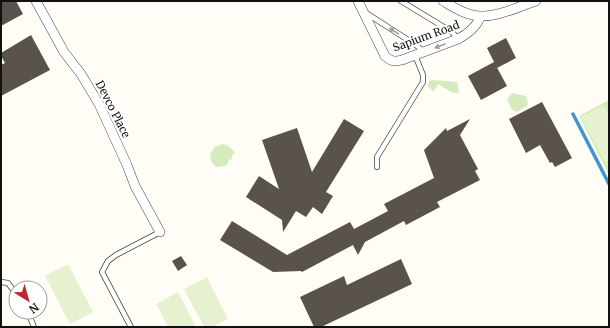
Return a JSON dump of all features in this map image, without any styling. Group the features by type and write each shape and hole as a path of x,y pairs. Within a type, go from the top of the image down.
{"street":[{"name":"Devco Place","path":"36,1 64,52 81,74 99,104 135,186 160,232"},
{"name":"Sapium Road","path":"358,1 385,56 394,62 458,39 477,25 481,16"},
{"name":"Sapium Road","path":"443,1 464,13 481,16 504,12 536,1"}],"lane":[{"path":"401,1 452,32 458,39"},
{"path":"363,11 416,45 424,52"},
{"path":"377,167 377,157 423,82 423,75 415,55"},
{"path":"131,327 102,272 108,261 116,254 160,232"}],"green space":[{"path":"429,81 457,82 459,93 453,93 438,84 434,91 428,87"},
{"path":"512,93 526,96 528,102 527,106 517,112 512,110 507,100"},
{"path":"609,100 609,175 579,116"},
{"path":"603,105 609,115 609,160 605,162 581,117"},
{"path":"223,144 235,152 232,159 229,160 226,166 216,167 211,161 210,154 215,147"},
{"path":"68,264 93,312 70,324 45,276"},
{"path":"207,277 228,319 213,327 204,327 184,289"},
{"path":"178,292 196,327 168,327 156,304"}],"building":[{"path":"1,1 16,1 23,14 1,26"},
{"path":"31,35 50,70 1,96 1,65 5,63 1,53"},
{"path":"506,38 516,58 497,68 487,48"},
{"path":"494,62 507,86 481,100 468,76"},
{"path":"542,102 572,158 555,167 552,162 550,163 540,145 526,153 509,119"},
{"path":"344,119 364,131 326,192 333,196 322,214 313,207 306,217 296,211 283,232 282,220 246,197 259,176 279,189 262,140 297,128 312,172"},
{"path":"470,119 460,135 478,169 475,171 480,180 437,202 440,207 406,225 404,221 365,242 358,255 353,245 302,272 273,272 220,240 232,221 287,255 350,222 354,229 388,211 384,204 434,178 424,150 446,128 447,131"},
{"path":"181,256 187,265 178,271 172,261"},
{"path":"401,259 412,284 321,327 314,327 300,297 344,276 347,285"}],"waterway":[{"path":"573,114 609,184"}]}
